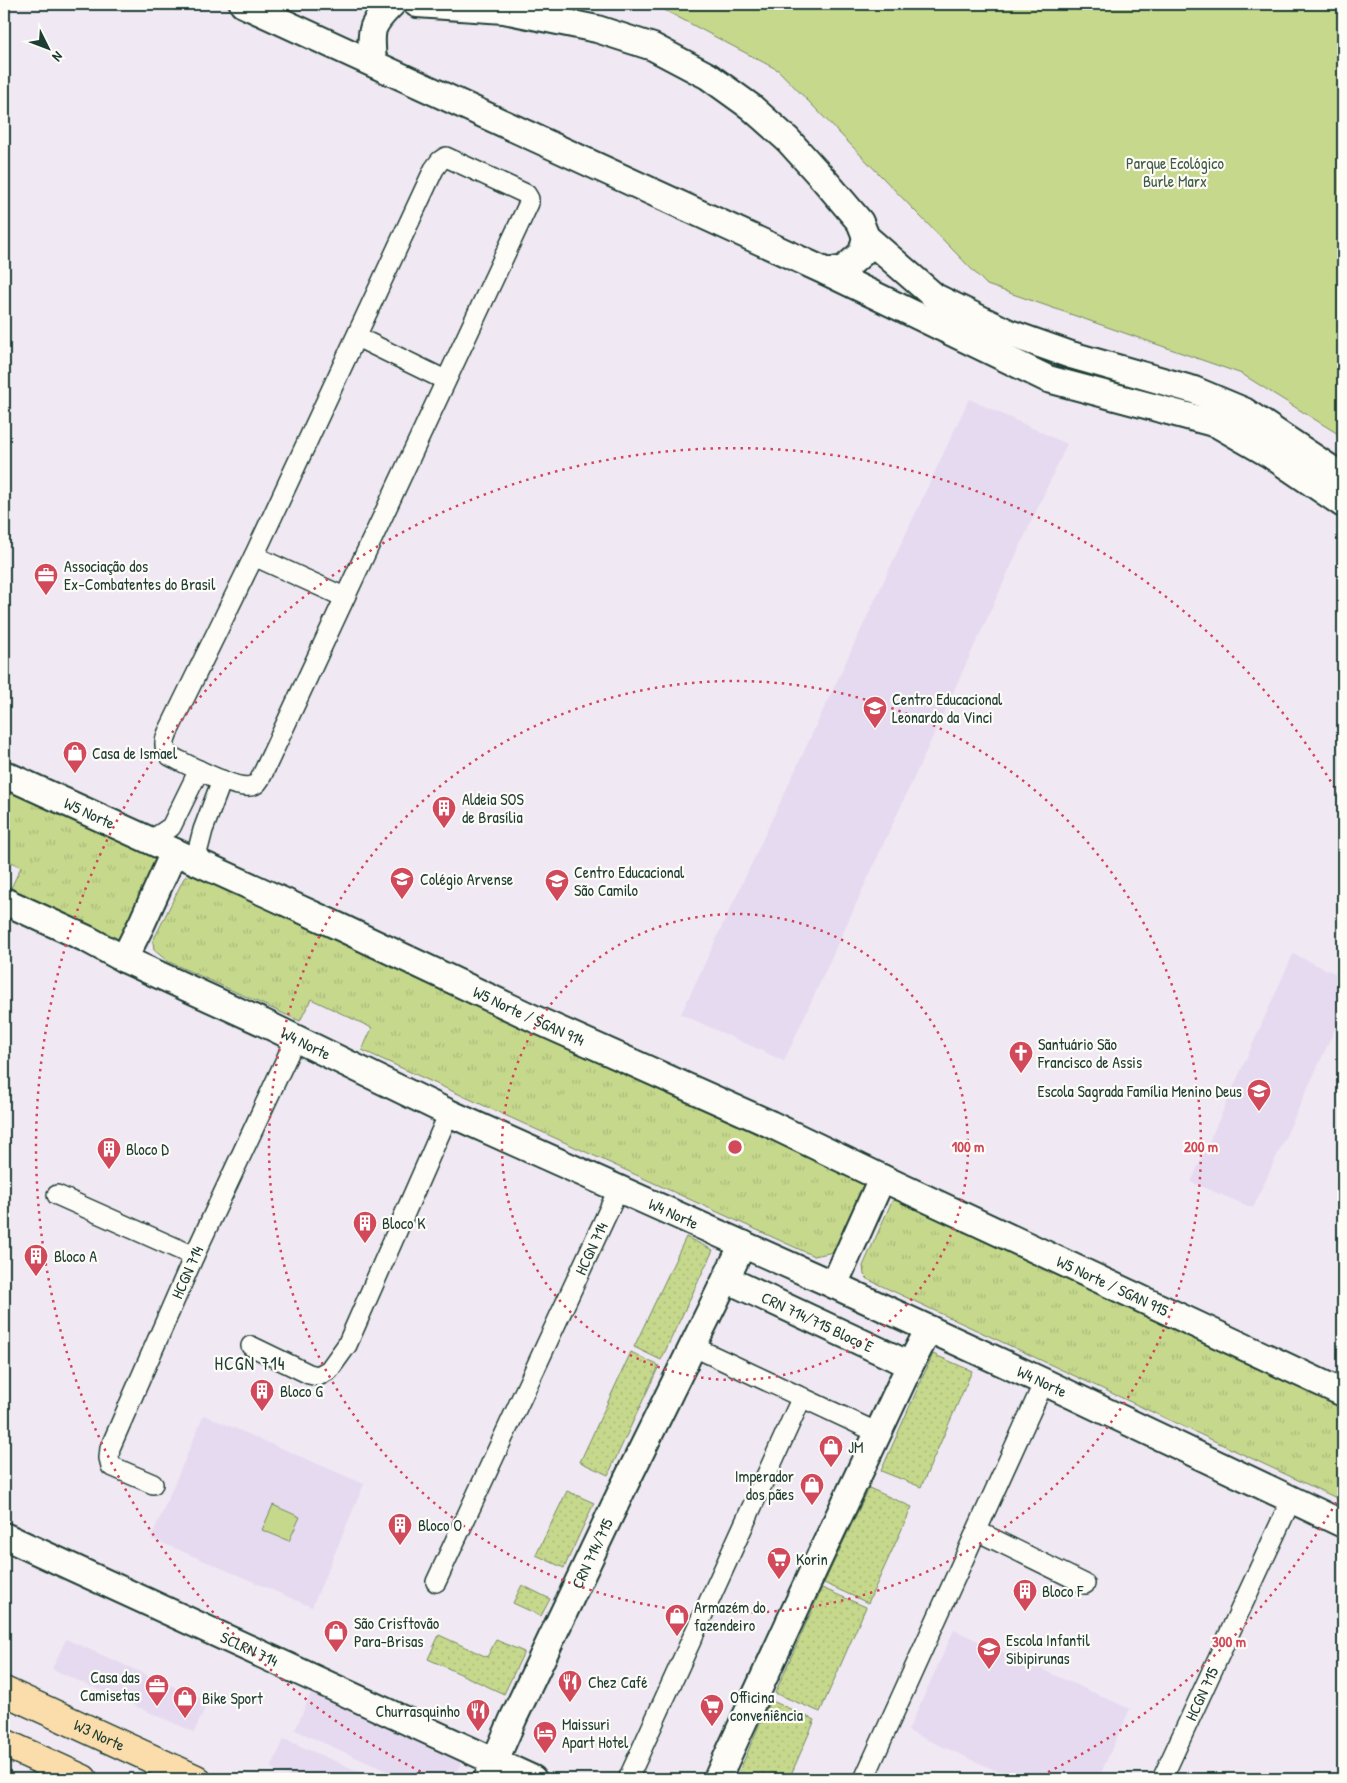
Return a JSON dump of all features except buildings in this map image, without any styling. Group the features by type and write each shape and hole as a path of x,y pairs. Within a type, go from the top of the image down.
{"main road":[{"name":"W3 Norte","path":"4,1691 196,1779"},
{"path":"4,1743 83,1779"}],"street":[{"path":"243,4 826,272 1048,379 1217,424 1271,455 1343,504"},
{"path":"373,63 371,34 376,20 392,4"},
{"path":"417,4 504,10 597,28 653,48 708,76 751,107 788,140 860,222 866,237 935,297 1009,334 1071,355 1194,390 1244,411 1343,477"},
{"path":"446,157 526,194 529,203 445,380 260,779 252,786 246,787 222,780 170,756 166,752 165,740 254,556 434,169 446,157"},
{"path":"826,272 844,269 862,253 866,237"},
{"path":"357,337 445,380"},
{"path":"254,556 344,597"},
{"path":"150,841 170,827 199,770"},
{"name":"W5 Norte","path":"4,774 185,857"},
{"path":"124,959 142,923 203,830 222,780"},
{"path":"176,818 203,830"},
{"name":"W5 Norte / SGAN 914","path":"185,857 528,1016 770,1124 882,1178"},
{"name":"W4 Norte","path":"4,901 124,959 262,1022 295,1040 449,1113 834,1285 1343,1524"},
{"name":"HCGN 714","path":"153,1484 111,1466 109,1458 110,1448 194,1256 295,1040"},
{"path":"251,1346 309,1374 318,1376 329,1370 347,1345 449,1113"},
{"path":"834,1285 882,1178"},
{"name":"W5 Norte / SGAN 915","path":"882,1178 1343,1393"},
{"name":"HCGN 714","path":"436,1582 619,1188"},
{"path":"57,1195 194,1256"},
{"name":"CRN 714/715","path":"491,1771 518,1708 622,1490 743,1244"},
{"name":"CRN 714/715 Bloco E","path":"726,1278 910,1365"},
{"path":"717,1779 910,1365 929,1329"},
{"path":"692,1346 878,1433"},
{"path":"864,1779 1044,1382"},
{"path":"628,1779 802,1397"},
{"name":"HCGN 715","path":"1162,1779 1291,1500"},
{"path":"977,1531 1085,1584"},
{"name":"SCLRN 714","path":"4,1536 491,1771"},
{"path":"491,1771 532,1779"}],"shaded area":[{"name":"Centro Educacional Leonardo da Vinci","path":"969,399 1067,444 784,1061 681,1014"},
{"name":"Escola Sagrada Família Menino Deus","path":"1293,954 1343,977 1343,1011 1253,1208 1191,1182"},
{"path":"204,1415 364,1484 312,1607 151,1538"},
{"name":"Escola Infantil Sibipirunas","path":"954,1630 1130,1709 1098,1779 1015,1779 908,1731"},
{"path":"66,1639 208,1702 194,1732 52,1669"},
{"path":"312,1691 463,1759 453,1779 404,1779 295,1730"},
{"path":"284,1739 376,1779 296,1779 271,1768"}],"green space":[{"name":"Parque Ecológico Burle Marx","path":"653,4 1343,4 1343,437 1242,374 987,285 778,70"},
{"path":"4,784 155,855 160,861 120,940 11,888 21,867 4,858"},
{"path":"189,874 201,874 858,1175 867,1188 839,1251 814,1256 362,1050 372,1028 311,999 300,1021 167,961 154,950 153,941 184,878"},
{"path":"900,1199 1343,1399 1343,1501 869,1280 864,1275 863,1266 892,1201"},
{"path":"686,1237 713,1250 661,1360 634,1347"},
{"path":"631,1352 659,1366 608,1475 580,1462"},
{"path":"933,1354 972,1371 921,1487 881,1471"},
{"path":"869,1488 912,1507 868,1603 824,1583"},
{"path":"567,1491 594,1503 564,1568 536,1555"},
{"path":"273,1505 300,1517 289,1541 262,1530"},
{"path":"522,1585 550,1599 541,1616 513,1603"},
{"path":"822,1588 866,1607 820,1712 775,1693"},
{"path":"439,1635 487,1657 496,1640 524,1652 504,1694 428,1659"},
{"path":"770,1700 815,1720 789,1779 736,1779"}],"place":[{"name":"Associação dos Ex-Combatentes do Brasil","path":"46,596"},
{"name":"Centro Educacional Leonardo da Vinci","path":"875,729"},
{"name":"Casa de Ismael","path":"75,774"},
{"name":"Aldeia SOS de Brasília","path":"444,829"},
{"name":"Colégio Arvense","path":"402,900"},
{"name":"Centro Educacional São Camilo","path":"557,902"},
{"name":"Santuário São Francisco de Assis","path":"1021,1074"},
{"name":"Escola Sagrada Família Menino Deus","path":"1259,1112"},
{"name":"Bloco D","path":"109,1170"},
{"name":"Bloco K","path":"365,1244"},
{"name":"Bloco A","path":"36,1277"},
{"name":"Bloco G","path":"262,1412"},
{"name":"JM","path":"831,1468"},
{"name":"Imperador dos pães","path":"812,1506"},
{"name":"Bloco O","path":"400,1546"},
{"name":"Korin","path":"779,1580"},
{"name":"Bloco F","path":"1025,1612"},
{"name":"Armazém do fazendeiro","path":"677,1637"},
{"name":"São Crisftovão Para-Brisas","path":"336,1653"},
{"name":"Escola Infantil Sibipirunas","path":"989,1670"},
{"name":"Chez Café","path":"570,1703"},
{"name":"Casa das Camisetas","path":"157,1707"},
{"name":"Bike Sport","path":"185,1719"},
{"name":"Officina conveniência","path":"712,1727"},
{"name":"Churrasquinho","path":"478,1732"},
{"name":"Maissuri Apart Hotel","path":"545,1754"}],"district":[{"name":"HCGN 714","path":"250,1363"}]}
